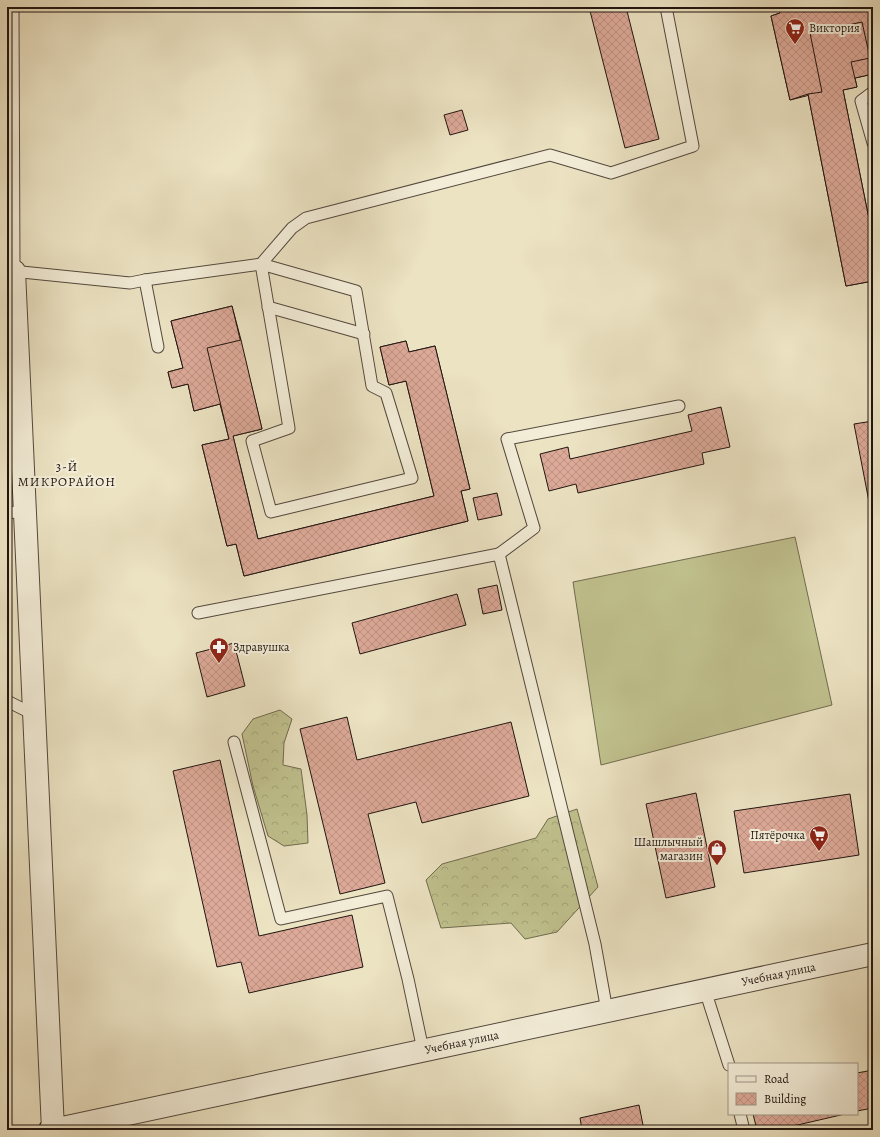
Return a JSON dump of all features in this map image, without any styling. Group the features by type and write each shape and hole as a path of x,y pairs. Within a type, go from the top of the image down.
{"street":[{"path":"10,271 16,513 35,715 53,1130"},
{"name":"Учебная улица","path":"50,1130 873,954"}],"lane":[{"path":"13,7 10,271 130,284 144,280 261,264 356,291 372,386 386,393 412,478 271,512 252,441 289,428 261,264 292,228 306,218 550,155 612,173 693,146 666,7"},
{"path":"873,92 861,101 873,143"},
{"path":"144,280 158,347"},
{"path":"268,307 364,334"},
{"path":"198,613 499,554 534,528 507,439 679,406"},
{"path":"499,554 596,944 607,1011"},
{"path":"7,701 35,715"},
{"path":"234,742 281,919 387,896 408,979 423,1050"},
{"path":"705,990 729,1063"},
{"path":"740,1115 744,1130"}],"green space":[{"path":"795,537 832,705 601,765 573,582"},
{"path":"280,710 292,719 284,743 283,765 301,769 307,815 308,843 284,846 268,836 253,786 242,734 253,719"},
{"path":"577,809 598,887 557,932 525,939 511,923 441,928 426,880 442,864 536,838 548,819"}],"building":[{"path":"589,7 626,7 659,139 625,148"},
{"name":"Виктория","path":"778,7 802,7 803,12 825,7 834,7 835,12 854,7 873,7 873,74 855,78 851,62 870,58 862,22 810,33 822,92 790,100 771,16 780,13"},
{"path":"778,7 802,7 803,12 825,7 834,7 835,12 854,7 873,7 873,74 855,78 857,87 843,90 873,239 873,281 846,286 808,94 790,100 771,16 780,13"},
{"path":"862,22 870,58 851,62 857,87 843,90 873,239 873,281 846,286 808,94 822,92 810,33"},
{"path":"462,110 468,130 450,135 444,115"},
{"path":"232,306 241,340 207,348 220,404 194,411 188,384 172,388 168,372 183,368 171,321"},
{"path":"232,306 262,429 233,436 258,539 434,496 406,381 389,385 380,347 406,341 409,352 435,346 470,489 461,491 468,521 244,576 236,544 227,546 202,445 229,439 220,404 194,411 188,384 172,388 168,372 183,368 171,321"},
{"path":"241,340 262,429 233,436 258,539 434,496 406,381 389,385 380,347 406,341 409,352 435,346 470,489 461,491 468,521 244,576 236,544 227,546 202,445 229,439 207,348"},
{"path":"721,407 730,447 702,453 704,464 578,493 576,484 549,491 540,454 568,447 570,459 692,431 688,415"},
{"path":"873,421 873,507 870,507 854,424"},
{"path":"497,493 502,515 478,520 473,498"},
{"path":"497,585 502,610 483,614 478,589"},
{"path":"457,594 466,625 360,654 352,623"},
{"name":"Здравушка","path":"234,643 245,686 207,697 196,653"},
{"path":"347,717 357,760 511,722 529,796 422,823 416,802 368,814 385,883 340,894 300,729"},
{"path":"220,760 259,936 352,915 363,967 249,993 241,962 217,967 173,771"},
{"path":"696,793 715,887 666,898 646,804"},
{"path":"850,794 859,855 744,873 734,811"},
{"path":"873,1070 873,1108 858,1111 858,1073"},
{"path":"639,1105 644,1130 582,1130 580,1118"},
{"path":"753,1115 841,1115 776,1130 757,1130"}],"place":[{"name":"Виктория","path":"795,45"},
{"name":"Здравушка","path":"219,664"},
{"name":"Пятёрочка","path":"819,852"},
{"name":"Шашлычный магазин","path":"717,866"}],"district":[{"name":"3-Й МИКРОРАЙОН","path":"67,474"}]}
